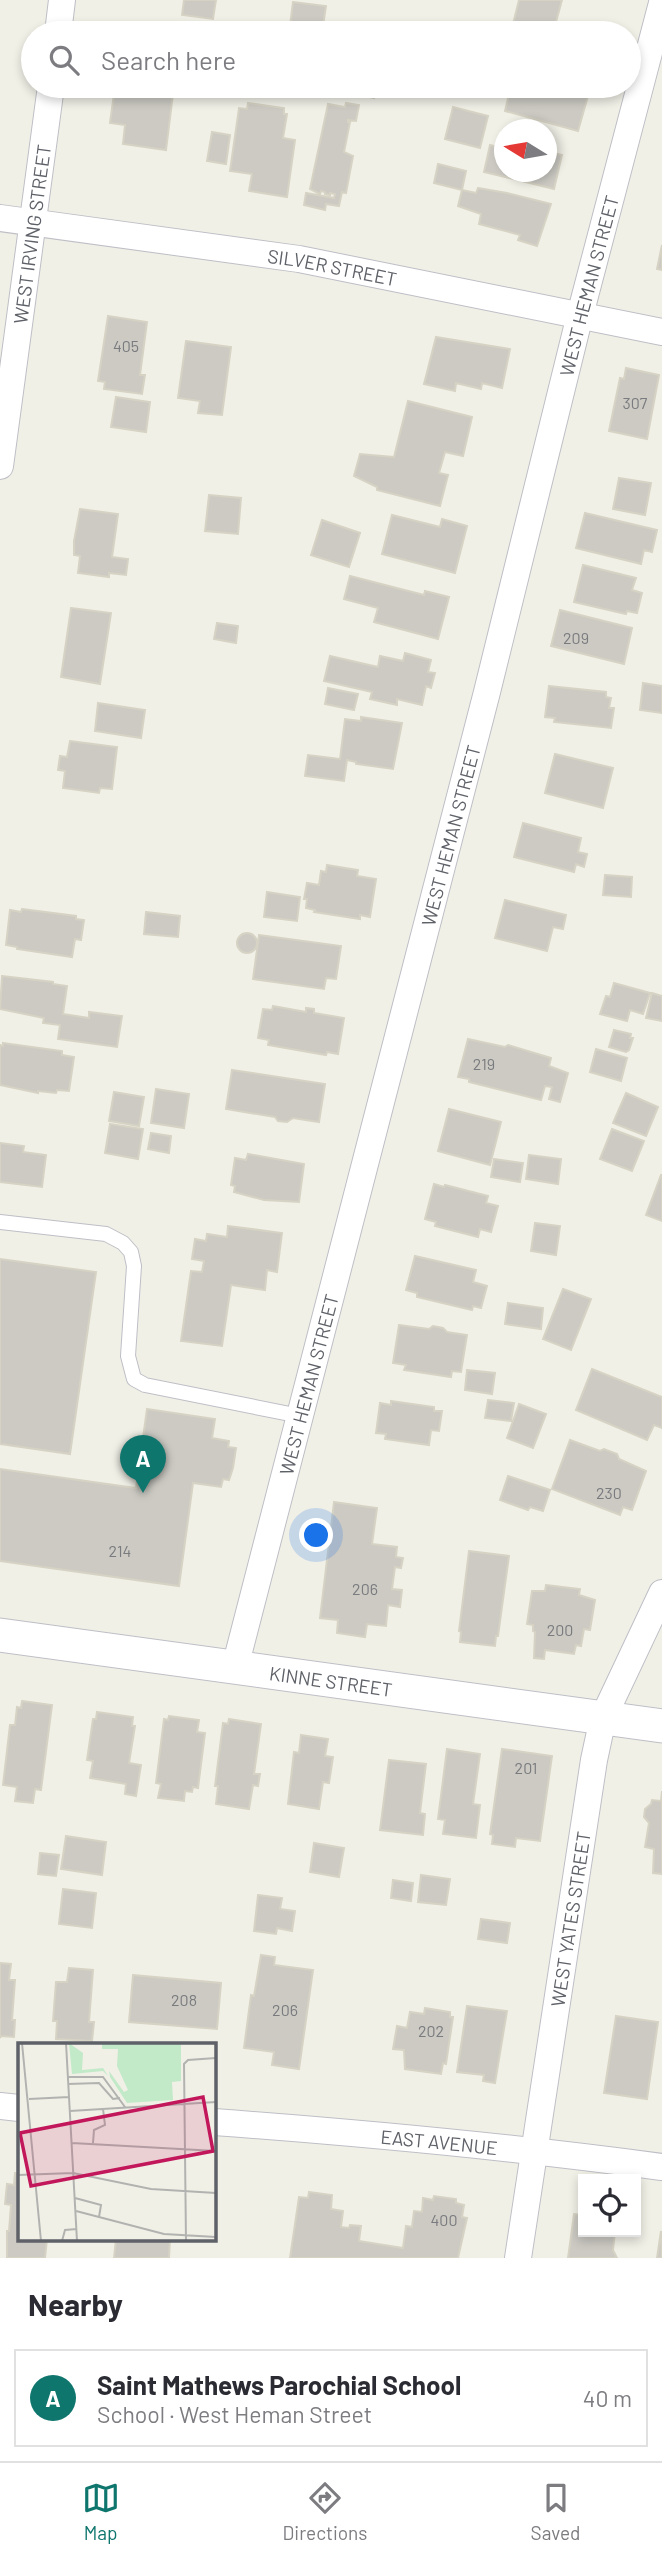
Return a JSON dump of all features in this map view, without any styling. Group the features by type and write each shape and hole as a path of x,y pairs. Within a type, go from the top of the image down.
{"street":[{"path":"59,21 62,0"},
{"name":"WEST HEMAN STREET","path":"641,83 662,3"},
{"name":"WEST IRVING STREET","path":"0,466 49,98"},
{"name":"WEST HEMAN STREET","path":"235,1667 484,705 580,315 637,98"},
{"name":"SILVER STREET","path":"0,218 299,259 662,332"},
{"name":"WEST YATES STREET","path":"518,2258 594,1760 603,1718 662,1593"},
{"name":"KINNE STREET","path":"0,1635 662,1726"},
{"path":"0,2106 18,2108"},
{"name":"EAST AVENUE","path":"215,2122 534,2150 662,2167"}],"lane":[{"path":"0,1222 106,1234 123,1243 131,1252 134,1266 128,1356 134,1379 145,1385 300,1416"}],"building":[{"path":"184,0 216,0 213,19 182,15"},
{"path":"519,0 562,0 556,21 514,21"},
{"path":"293,2 326,6 324,21 291,21"},
{"path":"113,98 172,98 166,150 123,144 125,125 110,123"},
{"path":"508,98 587,98 578,131 557,125 557,119 534,119 505,111"},
{"path":"248,103 284,108 284,114 287,114 283,138 295,140 287,197 249,191 252,174 230,171 239,108 247,109"},
{"path":"346,103 359,105 356,121 348,120 350,122 344,152 353,156 346,193 342,192 339,206 326,204 325,210 304,205 306,193 334,198 335,194 321,191 320,194 310,189 328,104 345,107"},
{"path":"453,107 488,116 480,148 445,139"},
{"path":"212,132 230,135 226,164 207,161"},
{"path":"490,145 494,146 494,174 484,172"},
{"path":"557,154 562,155 557,176"},
{"path":"438,164 466,171 462,190 434,183"},
{"path":"525,182 556,182 554,189"},
{"path":"478,188 551,204 537,246 518,240 520,235 479,224 481,214 458,206 462,190 476,193"},
{"path":"662,245 662,270 657,269"},
{"path":"108,316 147,322 140,375 145,375 142,394 104,389 105,382 98,381"},
{"path":"436,337 510,349 502,388 482,383 481,389 456,383 455,391 424,384"},
{"path":"186,341 231,347 222,415 198,413 200,401 178,398"},
{"path":"626,368 659,375 647,439 609,431 620,378 624,379"},
{"path":"116,397 150,402 146,432 111,427"},
{"path":"408,401 472,417 463,456 445,452 439,473 448,475 440,506 377,490 377,487 354,476 360,454 394,457"},
{"path":"619,478 651,483 645,515 613,509"},
{"path":"209,495 241,498 238,534 205,531"},
{"path":"80,509 118,514 112,557 128,559 126,575 109,573 109,577 78,573 80,556 74,555 74,541"},
{"path":"585,513 657,530 652,552 644,550 641,564 576,548"},
{"path":"392,515 440,527 442,519 467,526 455,573 382,554"},
{"path":"322,520 360,533 349,567 311,555"},
{"path":"583,565 636,578 632,590 642,593 637,613 627,611 626,614 574,602"},
{"path":"350,576 424,595 425,591 449,597 438,639 374,622 378,608 344,599"},
{"path":"71,608 111,613 100,684 61,677"},
{"path":"560,610 632,628 624,664 551,646"},
{"path":"217,623 238,626 236,643 214,639"},
{"path":"405,653 431,660 428,672 435,673 431,688 426,686 422,705 397,699 397,705 370,699 372,692 324,681 330,656 378,667 380,656 403,661"},
{"path":"643,683 662,686 662,713 640,710"},
{"path":"549,686 606,692 606,697 611,698 609,708 614,708 611,728 554,722 555,718 545,717"},
{"path":"328,688 358,694 354,710 325,704"},
{"path":"98,703 145,710 141,738 95,731"},
{"path":"361,717 402,723 393,769 356,764 347,760 344,781 305,776 308,755 340,759 345,719 361,721"},
{"path":"70,741 117,747 112,789 100,788 99,793 63,788 65,771 58,770 60,756 67,757"},
{"path":"555,754 613,768 603,808 545,793"},
{"path":"523,823 581,838 578,852 587,854 584,867 576,864 574,872 514,857"},
{"path":"327,865 358,870 357,876 376,879 370,917 360,915 360,919 314,912 315,910 306,908 307,899 304,899 307,883 319,885 321,871 326,872"},
{"path":"605,875 632,877 631,897 603,895"},
{"path":"267,892 300,897 297,921 264,917"},
{"path":"505,900 566,915 563,929 553,927 547,951 495,938"},
{"path":"22,909 76,916 76,919 84,920 81,940 75,939 72,957 6,945 10,910 21,912"},
{"path":"146,912 180,916 178,937 144,934"},
{"path":"243,933 251,933 257,943 251,953 243,953 237,947 237,939"},
{"path":"259,935 341,946 336,979 326,978 324,989 253,979"},
{"path":"2,976 67,986 63,1014 89,1018 89,1012 122,1016 117,1047 58,1039 60,1025 43,1023 44,1018 0,1009"},
{"path":"614,983 650,993 643,1014 630,1010 627,1021 600,1014 606,996 610,997"},
{"path":"652,993 662,996 662,1021 646,1018"},
{"path":"273,1006 306,1012 306,1008 314,1009 314,1013 344,1018 338,1054 327,1052 326,1055 268,1045 269,1040 258,1038 263,1009 272,1010"},
{"path":"614,1030 631,1034 630,1038 633,1038 626,1052 609,1047"},
{"path":"468,1039 505,1047 508,1045 551,1058 549,1066 568,1073 560,1102 549,1099 552,1087 545,1086 541,1100 458,1077"},
{"path":"3,1043 62,1051 62,1055 74,1057 69,1091 38,1093 0,1085 0,1045 3,1046"},
{"path":"596,1049 627,1058 621,1081 590,1072"},
{"path":"232,1070 325,1084 319,1122 293,1118 287,1122 278,1121 275,1117 226,1109"},
{"path":"156,1089 189,1094 184,1128 151,1123"},
{"path":"114,1092 144,1097 139,1126 109,1121"},
{"path":"626,1093 658,1107 646,1136 613,1123"},
{"path":"449,1109 501,1122 490,1165 438,1151"},
{"path":"110,1124 143,1129 138,1159 105,1153"},
{"path":"612,1129 644,1141 632,1171 600,1159"},
{"path":"151,1133 171,1136 169,1153 148,1149"},
{"path":"0,1143 24,1146 23,1152 46,1155 42,1187 0,1182"},
{"path":"248,1154 304,1164 299,1202 264,1200 234,1192 235,1186 231,1185 235,1158 246,1160"},
{"path":"529,1155 561,1159 558,1184 526,1179"},
{"path":"494,1159 523,1163 520,1182 491,1177"},
{"path":"662,1175 662,1221 646,1215"},
{"path":"434,1184 488,1196 486,1203 498,1206 491,1232 480,1229 478,1237 435,1226 436,1222 425,1219"},
{"path":"535,1223 560,1226 556,1255 531,1251"},
{"path":"228,1226 282,1233 277,1272 267,1270 265,1290 231,1285 222,1346 181,1341 191,1271 202,1272 204,1261 192,1259 195,1239 206,1241 207,1234 227,1237"},
{"path":"415,1256 476,1270 473,1282 487,1286 481,1308 473,1306 472,1310 417,1297 417,1293 406,1290"},
{"path":"0,1259 96,1272 70,1454 0,1444"},
{"path":"563,1289 591,1299 571,1350 543,1339"},
{"path":"508,1303 543,1308 541,1329 505,1324"},
{"path":"399,1325 429,1329 433,1326 443,1328 447,1332 467,1335 461,1372 452,1371 451,1377 404,1370 406,1365 393,1363"},
{"path":"592,1369 662,1397 662,1428 654,1425 647,1440 576,1410"},
{"path":"467,1370 495,1373 492,1394 465,1390"},
{"path":"488,1400 514,1403 511,1421 485,1418"},
{"path":"391,1401 434,1407 434,1411 442,1411 439,1431 431,1430 429,1445 385,1439 386,1434 376,1433 380,1403 391,1405"},
{"path":"519,1404 546,1414 533,1448 507,1438"},
{"path":"147,1409 215,1419 212,1438 229,1441 228,1447 236,1448 229,1480 223,1479 221,1487 193,1483 179,1586 0,1561 0,1469 136,1488"},
{"path":"570,1440 617,1454 619,1459 646,1471 632,1510 623,1507 620,1515 552,1489"},
{"path":"508,1476 550,1490 543,1511 530,1507 528,1510 500,1500"},
{"path":"334,1502 377,1508 372,1544 397,1547 396,1557 403,1558 401,1568 395,1567 392,1589 402,1590 400,1607 388,1605 386,1626 367,1624 365,1637 337,1633 338,1620 320,1618"},
{"path":"469,1551 509,1556 495,1646 460,1642"},
{"path":"546,1585 580,1589 579,1595 595,1600 590,1630 584,1629 581,1646 576,1645 574,1654 545,1650 544,1659 534,1658 535,1632 533,1625 527,1624 532,1591 545,1591"},
{"path":"22,1701 52,1705 41,1790 35,1789 33,1803 15,1801 17,1787 3,1785 10,1725 15,1725 17,1707 21,1708"},
{"path":"97,1712 133,1717 132,1726 135,1726 129,1763 141,1765 136,1796 125,1794 126,1784 90,1778 93,1761 87,1760 93,1719 96,1719"},
{"path":"169,1716 199,1720 197,1732 205,1733 198,1788 193,1787 192,1792 185,1791 184,1801 158,1798 161,1784 156,1783 164,1719 168,1720"},
{"path":"229,1719 261,1724 254,1774 260,1774 258,1786 253,1785 249,1809 216,1804 218,1786 215,1786 223,1723 228,1724"},
{"path":"301,1735 328,1739 325,1756 333,1757 329,1783 323,1782 319,1809 288,1804 294,1752 299,1753"},
{"path":"447,1749 480,1754 473,1804 480,1805 476,1838 443,1834 445,1820 438,1819"},
{"path":"502,1749 552,1756 540,1841 516,1838 515,1847 492,1844 493,1835 490,1834"},
{"path":"389,1760 426,1764 420,1813 425,1814 423,1835 380,1830"},
{"path":"662,1791 662,1874 653,1873 654,1849 645,1847 649,1823 644,1817 645,1809 652,1800 661,1801"},
{"path":"66,1836 106,1842 102,1875 61,1869"},
{"path":"314,1843 344,1848 339,1877 310,1872"},
{"path":"40,1853 59,1855 56,1876 38,1874"},
{"path":"421,1875 450,1879 446,1905 418,1902"},
{"path":"393,1880 413,1883 411,1901 391,1898"},
{"path":"63,1889 96,1893 92,1928 59,1924"},
{"path":"258,1895 282,1898 280,1909 295,1911 292,1931 277,1928 276,1934 254,1931"},
{"path":"481,1919 510,1923 507,1943 478,1939"},
{"path":"261,1955 275,1957 274,1965 313,1970 299,2069 272,2065 274,2052 244,2048 251,1995 254,1996"},
{"path":"0,1963 11,1964 9,1980 15,1980 12,2020 15,2020 14,2037 0,2038"},
{"path":"69,1968 93,1970 89,2022 94,2022 92,2041 56,2039 57,2021 53,2021 56,1982 67,1982"},
{"path":"133,1975 221,1983 217,2029 129,2022"},
{"path":"467,2006 507,2011 495,2083 483,2081 484,2075 457,2072"},
{"path":"425,2008 450,2012 450,2017 453,2017 446,2064 443,2063 441,2074 405,2069 404,2050 393,2049 397,2026 407,2028 410,2012 424,2014"},
{"path":"616,2016 658,2022 647,2099 604,2093"},
{"path":"15,2173 18,2174 18,2240 47,2240 45,2258 7,2258 11,2205 5,2204 7,2184 14,2185"},
{"path":"309,2192 332,2195 331,2209 343,2211 341,2227 361,2226 359,2241 403,2248 406,2226 412,2227 414,2211 422,2212 423,2198 433,2200 434,2196 456,2199 456,2203 464,2205 462,2217 467,2218 458,2258 290,2258 299,2197 308,2198"},
{"path":"574,2214 578,2214 578,2237 614,2237 613,2250 617,2258 568,2258"},
{"path":"661,2231 662,2258 657,2258"},
{"path":"116,2240 170,2240 169,2258 114,2258"}],"place":[{"name":"Saint Mathews Parochial School","path":"143,1493"}]}
